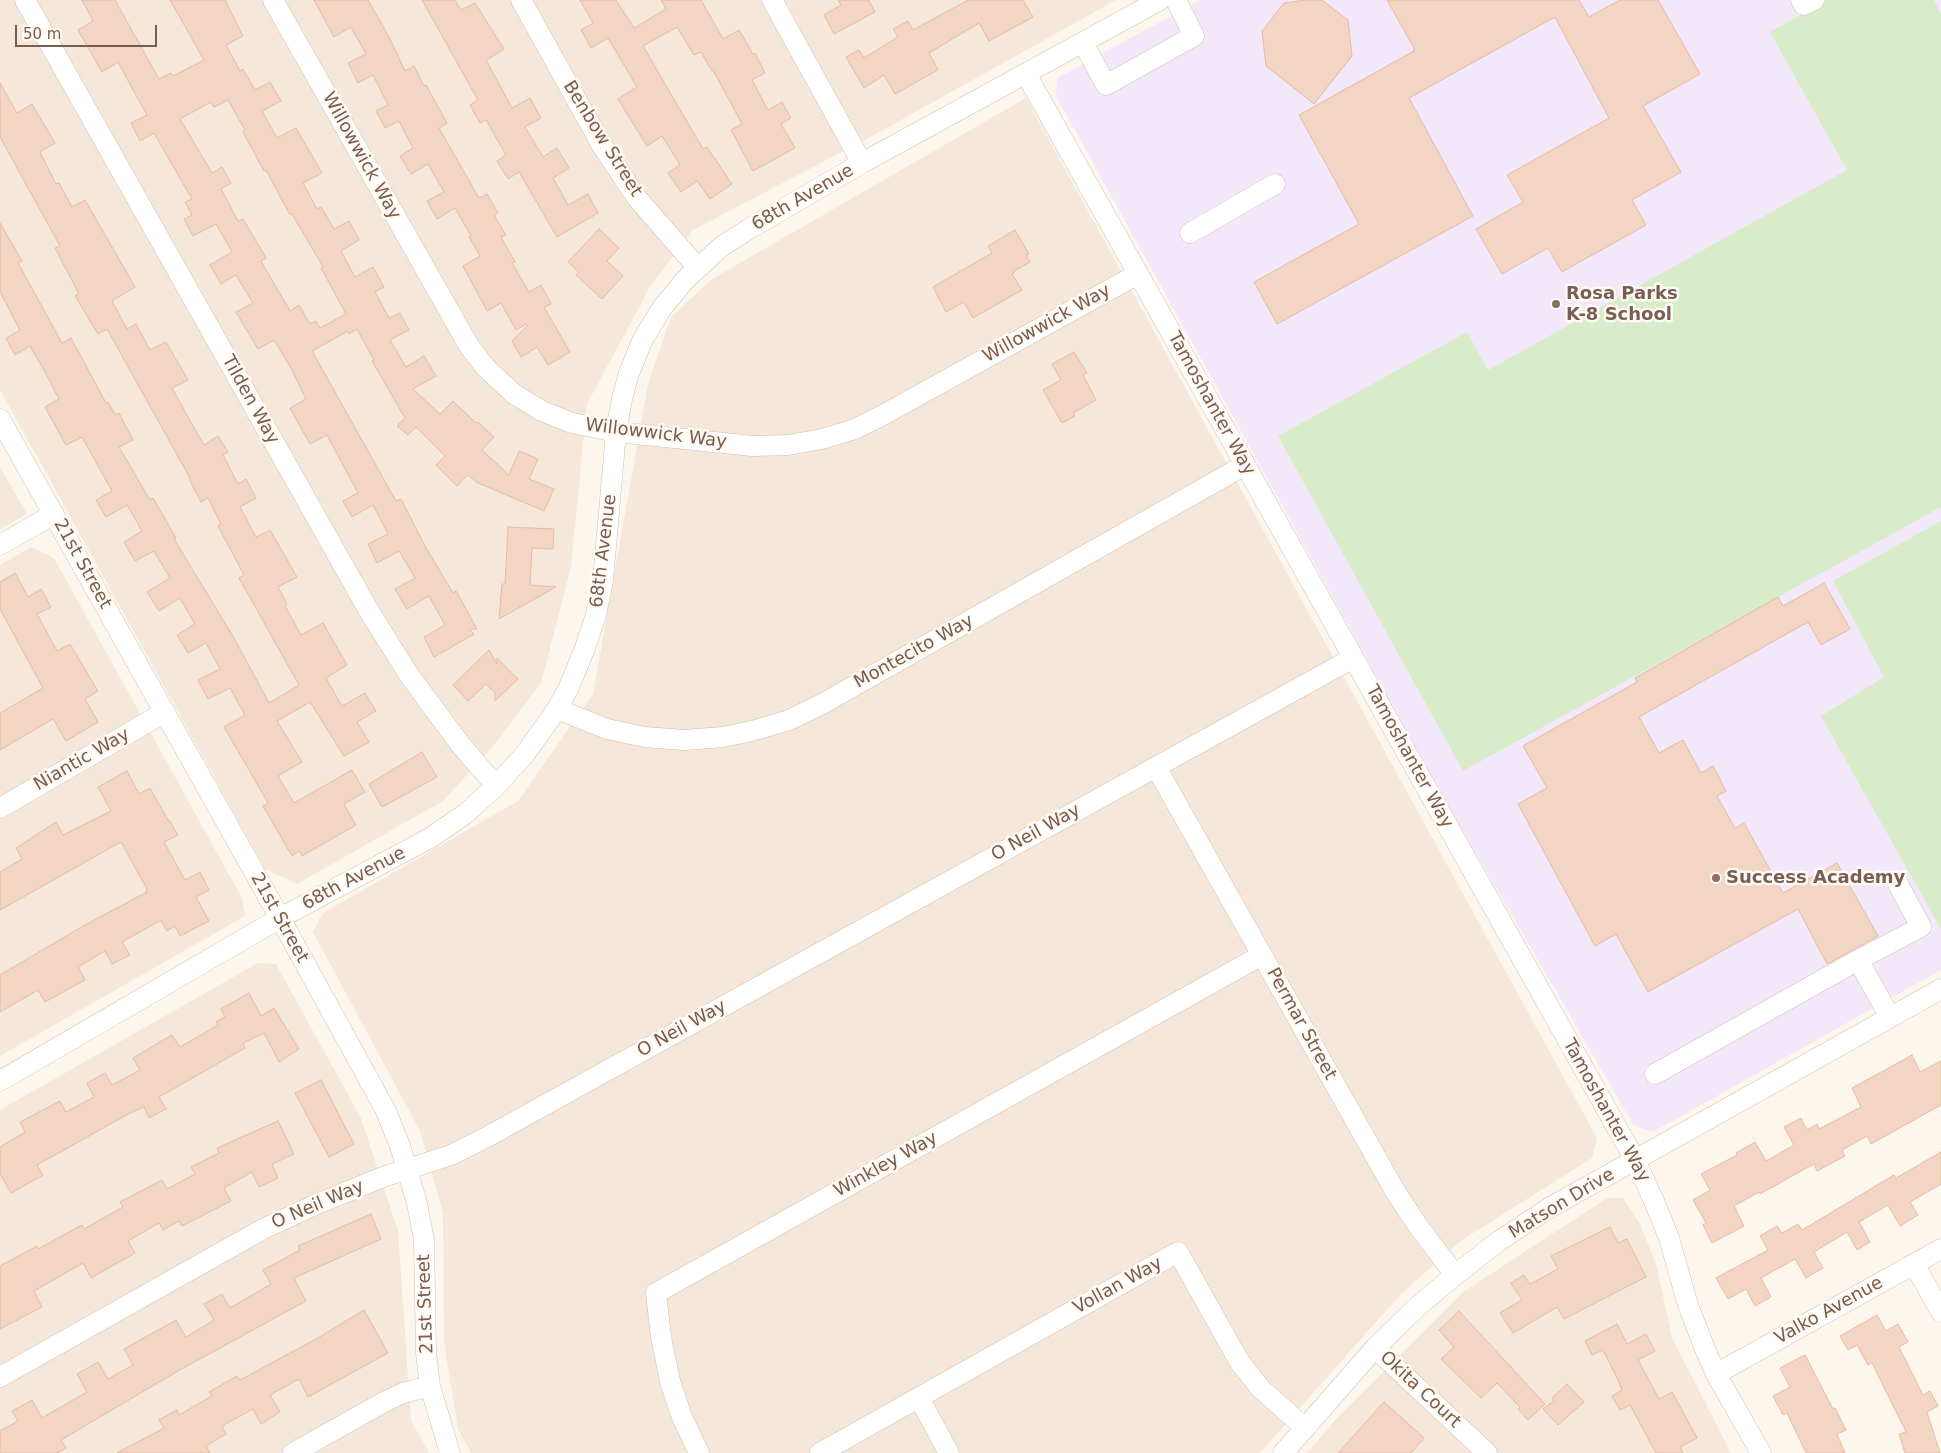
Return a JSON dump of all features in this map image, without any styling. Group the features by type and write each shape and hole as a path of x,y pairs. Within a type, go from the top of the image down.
{"street":[{"name":"Tilden Way","path":"25,0 369,611 409,675 460,744 496,786"},
{"name":"Willowwick Way","path":"273,0 468,346 484,367 514,394 542,411 572,423 616,432 753,446 788,445 822,439 855,429 883,415 1138,274"},
{"name":"Benbow Street","path":"521,0 601,144 626,182 637,198 697,267"},
{"path":"772,0 862,164"},
{"name":"68th Avenue","path":"0,1081 280,918 430,838 465,814 496,786 525,754 557,710 585,648 596,615 603,580 616,432 622,399 629,373 643,339 662,308 697,267 722,246 862,164 1160,0"},
{"path":"1083,43 1106,85 1194,36 1176,0"},
{"path":"1801,0 1804,5 1814,0"},
{"name":"Tamoshanter Way","path":"1026,74 1635,1160 1666,1231 1688,1305 1716,1374 1761,1453"},
{"path":"1190,233 1275,184"},
{"name":"21st Street","path":"0,419 386,1111 408,1169 424,1240 426,1352 430,1386 450,1453"},
{"name":"Montecito Way","path":"557,710 607,728 645,737 684,740 732,735 789,720 822,704 1246,465"},
{"path":"0,545 54,514"},
{"name":"O Neil Way","path":"0,1377 263,1229 382,1177 451,1155 487,1137 1353,658"},
{"name":"Niantic Way","path":"0,808 165,712"},
{"name":"Permar Street","path":"1156,767 1395,1191 1418,1226 1455,1275"},
{"path":"1655,1074 1858,960 1921,927 1898,884"},
{"name":"Winkley Way","path":"699,1453 682,1417 670,1381 661,1337 656,1293 1262,955"},
{"path":"1858,960 1890,1017"},
{"name":"Matson Drive","path":"1284,1453 1375,1348 1455,1275 1499,1241 1550,1208 1941,989"},
{"name":"Valko Avenue","path":"1716,1374 1941,1249"},
{"name":"Vollan Way","path":"820,1453 1178,1252 1239,1361 1260,1388 1304,1428"},
{"path":"1914,1264 1941,1312"},
{"name":"Okita Court","path":"1375,1348 1487,1453"},
{"path":"293,1453 384,1402 430,1386"},
{"path":"919,1398 949,1453"}],"shaded area":[{"path":"0,0 1116,0 876,134 693,230 651,285 587,404 571,567 541,683 490,750 443,801 297,884 265,869 0,390"},
{"name":"Rosa Parks K-8 School","path":"1200,0 1941,0 1941,970 1653,1132 1634,1126 1437,786 1056,96 1057,78"},
{"path":"1026,98 1597,1138 1592,1158 1462,1240 1400,1295 1260,1453 471,1453 458,1429 444,1342 443,1213 420,1131 313,932 323,913 518,801 593,694 648,384 671,317 712,279"},
{"path":"0,467 27,514 0,529"},
{"path":"31,547 54,558 242,898 245,916 0,1056 0,565"},
{"path":"258,963 276,964 361,1118 398,1231 411,1420 429,1453 0,1453 0,1110"},
{"path":"1607,1198 1623,1198 1640,1224 1656,1264 1672,1338 1731,1453 1307,1453 1338,1417 1463,1292"}],"green space":[{"path":"1828,0 1934,0 1941,14 1941,507 1463,771 1278,436 1467,332 1488,370 1847,170 1770,32"},
{"path":"1941,521 1941,929 1821,716 1884,677 1833,581"}],"building":[{"path":"82,0 115,0 159,79 171,73 173,76 204,60 170,0 225,0 243,36 226,45 240,71 243,69 255,90 270,82 281,101 262,111 277,138 296,128 322,173 303,183 317,209 321,207 334,229 349,221 359,240 341,251 355,277 373,267 384,287 375,292 389,318 400,313 409,330 390,340 406,367 424,356 436,376 413,389 440,414 453,401 476,423 478,422 494,437 482,450 509,475 519,451 538,459 529,479 554,489 544,511 476,482 468,475 457,486 436,465 445,456 416,427 408,435 397,426 405,418 372,361 374,360 357,329 349,334 348,331 312,351 396,501 401,499 425,546 453,593 456,591 477,629 469,629 474,634 434,657 424,637 445,625 429,596 407,609 395,589 415,578 399,551 377,563 368,544 388,534 373,505 352,517 343,501 358,493 327,435 310,444 290,408 306,399 292,370 274,340 258,349 236,312 253,303 236,275 221,284 210,265 232,252 216,224 193,236 184,219 192,215 185,202 192,199 154,133 140,141 131,123 147,115 118,62 102,72 78,30 93,21","holes":["228,100 245,130 243,132 264,171 266,170 290,215 292,214 323,267 321,268 346,314 320,328 316,321 310,324 299,305 290,311 261,261 266,258 243,219 238,221 221,189 231,183 222,167 212,173 180,119 211,102 214,107"]},
{"path":"314,0 368,0 388,35 405,71 414,66 424,86 426,85 447,123 439,128 479,198 487,194 498,213 494,215 506,235 501,237 515,262 512,263 529,292 541,285 551,304 544,307 570,352 548,365 537,347 521,357 512,341 527,326 526,324 516,330 501,303 487,311 463,266 480,256 469,237 471,236 455,208 437,219 427,201 444,192 428,164 411,174 400,156 413,148 399,121 385,128 376,111 388,105 373,75 358,83 348,63 366,54 351,27 334,37"},
{"path":"422,0 455,0 461,10 475,3 504,49 486,60 512,108 530,98 541,118 525,127 543,157 557,148 569,168 553,178 568,205 588,194 598,213 557,237 519,172 508,179 497,161 506,155 486,120 480,123 470,105 478,100"},
{"path":"580,0 616,0 634,28 666,9 661,0 701,0 723,39 739,30 753,54 755,53 765,73 752,80 768,110 782,102 791,118 781,124 795,148 753,171 731,130 742,124 713,70 701,52 694,55 677,27 643,46 703,149 707,147 732,184 710,199 697,181 681,192 668,173 680,165 662,136 647,146 618,99 637,87 608,38 591,48 581,30 593,23"},
{"path":"838,0 869,0 875,12 834,34 824,15 841,5"},
{"path":"968,0 1023,0 1033,17 989,41 979,23 929,53 938,70 895,94 884,75 864,88 846,57 859,50 864,58 898,37 893,29 908,21 913,30"},
{"path":"1322,0 1348,20 1352,56 1314,104 1266,66 1262,31 1284,3"},
{"path":"1387,0 1579,0 1589,17 1620,0 1658,0 1700,74 1643,106 1681,172 1632,200 1646,225 1562,272 1548,248 1502,274 1476,229 1523,202 1507,175 1609,118 1555,17 1409,98 1473,216 1277,324 1254,282 1359,224 1299,115 1414,51"},
{"path":"0,83 17,113 32,104 55,143 40,152 56,184 59,183 72,207 85,200 135,287 112,301 127,329 136,324 150,350 166,342 188,380 172,388 204,445 218,436 228,452 223,455 238,484 246,479 256,498 240,507 256,537 270,530 297,577 278,587 287,604 285,606 301,635 323,623 347,665 326,678 342,706 365,693 376,711 357,722 369,742 344,756 310,702 277,721 302,762 278,776 294,803 352,770 365,792 344,804 356,825 302,856 299,851 292,856 263,806 268,803 224,727 245,715 230,688 208,699 198,680 220,669 206,643 188,653 177,635 195,624 180,598 159,611 147,592 170,578 154,551 135,561 124,542 142,531 127,505 106,517 96,500 112,491 82,437 66,445 45,407 59,399 45,372 30,346 15,355 6,338 20,330 0,292 0,223 22,261 18,263 62,343 71,338 106,403 108,402 115,415 119,413 133,440 119,447 150,500 153,498 176,538 174,539 234,638 269,703 299,685 239,578 244,575 218,526 221,524 208,498 201,502 190,478 107,329 98,334 75,296 79,294 55,248 60,246 0,137"},
{"path":"599,229 619,248 607,261 623,276 602,299 576,275 579,272 568,262"},
{"path":"1015,230 1029,254 1026,255 1030,262 1012,274 1022,290 973,318 964,302 946,312 933,287 992,253 988,246"},
{"path":"1074,352 1087,373 1083,375 1096,400 1073,413 1075,416 1062,423 1043,390 1061,380 1052,364"},
{"path":"508,527 554,529 553,549 532,548 530,585 556,587 499,619 502,584 505,584"},
{"path":"15,573 28,597 41,589 51,607 37,614 57,651 70,644 98,691 85,699 98,722 66,741 53,719 0,750 0,713 43,688 0,609 0,582"},
{"path":"1824,583 1850,629 1821,645 1808,622 1639,717 1659,753 1683,740 1701,773 1713,766 1726,791 1717,796 1735,828 1744,823 1783,893 1837,863 1878,936 1827,964 1798,909 1648,992 1616,934 1595,946 1518,804 1547,788 1523,746 1637,682 1635,678 1778,597 1783,606"},
{"path":"489,650 497,664 497,658 518,679 495,701 495,693 486,684 468,701 453,685"},
{"path":"422,752 437,777 382,807 369,784"},
{"path":"127,771 139,794 150,788 178,835 164,842 185,880 200,872 209,890 196,897 209,921 180,936 175,926 167,931 161,920 122,942 130,955 112,964 105,951 78,967 85,980 45,1002 38,990 0,1012 0,975 83,926 147,892 121,842 0,910 0,872 22,859 16,848 56,822 63,835 111,811 98,787"},
{"path":"249,993 261,1016 274,1008 299,1049 279,1062 264,1033 243,1043 245,1048 159,1097 166,1109 149,1118 144,1107 132,1112 37,1165 43,1175 11,1193 0,1174 0,1147 25,1132 20,1122 60,1101 66,1112 94,1097 87,1083 105,1073 112,1085 140,1070 133,1058 172,1035 180,1047 218,1025 216,1022 225,1017 221,1009"},
{"path":"1912,1055 1920,1072 1941,1061 1941,1105 1871,1144 1867,1136 1842,1150 1845,1156 1817,1171 1814,1164 1734,1206 1744,1226 1712,1243 1703,1225 1706,1223 1693,1200 1710,1190 1701,1174 1737,1155 1736,1153 1755,1142 1766,1161 1794,1145 1784,1127 1801,1118 1807,1130 1817,1124 1819,1129 1861,1107 1852,1088"},
{"path":"321,1080 354,1144 329,1157 295,1093"},
{"path":"278,1121 294,1154 272,1164 278,1178 259,1187 252,1172 224,1188 231,1201 182,1226 179,1221 163,1230 159,1223 128,1241 135,1253 91,1278 83,1263 34,1291 42,1307 0,1329 0,1266 37,1246 38,1249 82,1225 84,1229 123,1207 120,1202 162,1180 167,1189 195,1174 191,1167 219,1153 217,1148"},
{"path":"1941,1152 1941,1184 1910,1202 1918,1215 1900,1226 1888,1205 1859,1222 1870,1242 1857,1250 1847,1232 1814,1252 1823,1268 1806,1278 1795,1259 1761,1278 1771,1297 1755,1306 1746,1289 1728,1299 1716,1278 1768,1250 1760,1236 1777,1226 1782,1233 1798,1224 1802,1230 1894,1175 1896,1178"},
{"path":"371,1214 381,1239 294,1278 306,1301 178,1371 61,1440 66,1448 57,1453 0,1453 0,1431 18,1421 12,1411 32,1400 42,1418 87,1392 77,1374 98,1362 108,1379 133,1365 124,1349 176,1320 186,1337 214,1320 204,1304 222,1294 230,1308 271,1284 263,1270 300,1250 298,1246"},
{"path":"1610,1227 1618,1243 1627,1239 1646,1277 1564,1319 1557,1307 1513,1333 1500,1313 1522,1300 1511,1283 1524,1275 1530,1284 1558,1269 1551,1256"},
{"path":"364,1310 388,1353 308,1397 299,1379 270,1395 280,1412 261,1424 253,1409 222,1426 226,1434 206,1446 210,1453 117,1453 164,1428 159,1420 177,1410 179,1415 212,1396 209,1392 237,1376 240,1380 318,1338"},
{"path":"1459,1311 1545,1404 1528,1420 1518,1409 1520,1407 1497,1383 1481,1398 1441,1359 1454,1347 1439,1330"},
{"path":"1877,1315 1886,1331 1898,1324 1908,1342 1899,1347 1923,1395 1930,1391 1938,1406 1927,1412 1940,1453 1905,1453 1899,1434 1906,1432 1872,1363 1868,1365 1857,1345 1848,1350 1840,1336"},
{"path":"1617,1324 1627,1344 1646,1334 1655,1351 1638,1360 1659,1399 1672,1392 1697,1438 1680,1447 1683,1453 1656,1453 1630,1405 1620,1410 1612,1396 1622,1390 1618,1380 1603,1350 1592,1355 1585,1341"},
{"path":"1805,1355 1846,1430 1837,1434 1845,1453 1806,1453 1787,1413 1783,1415 1773,1396 1790,1387 1780,1368"},
{"path":"1567,1384 1584,1402 1558,1425 1543,1409 1554,1401 1552,1398"},
{"path":"1384,1402 1424,1438 1411,1453 1338,1453"}],"place":[{"name":"Rosa Parks K-8 School","path":"1556,304"},
{"name":"Success Academy","path":"1716,878"}]}
